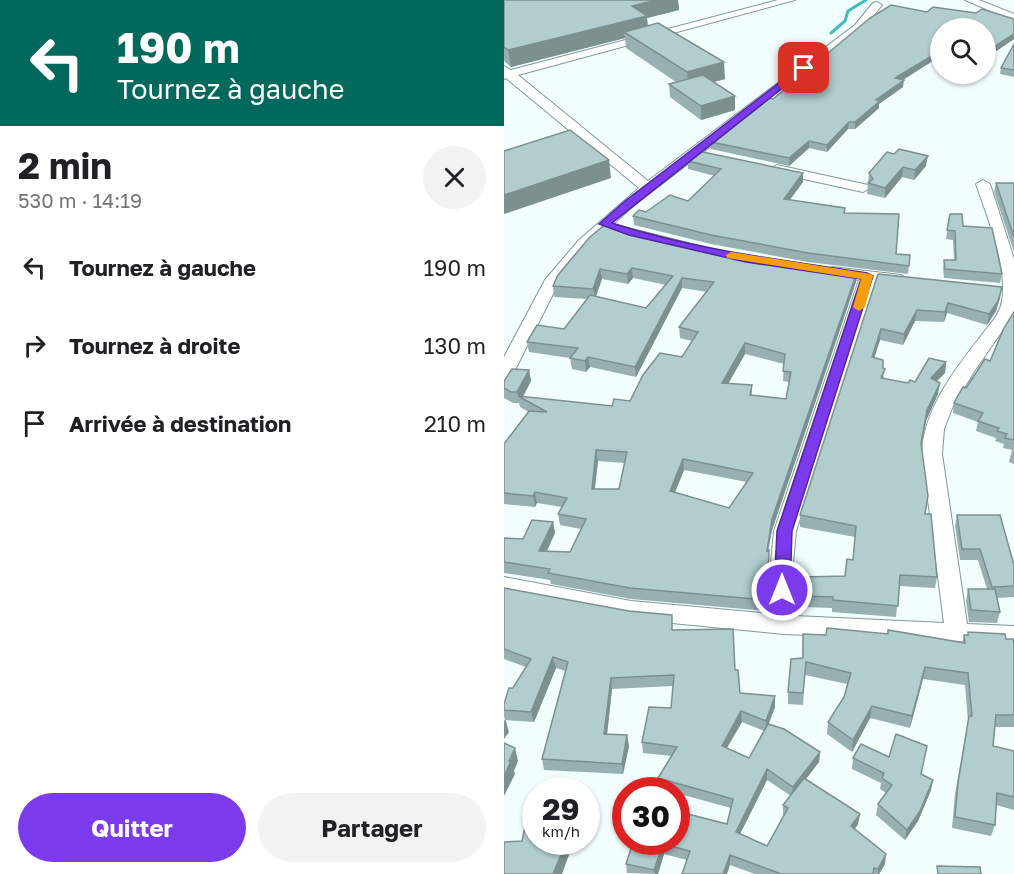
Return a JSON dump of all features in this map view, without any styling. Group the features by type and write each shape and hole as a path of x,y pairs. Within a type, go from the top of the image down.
{"street":[{"path":"506,73 790,0"},
{"path":"970,0 1014,18"},
{"path":"504,374 551,283 584,243 648,188 860,27 877,5"},
{"path":"506,73 648,188"},
{"path":"695,152 717,156"},
{"path":"762,166 863,188"},
{"path":"957,633 932,454 934,433 940,414 1010,304 1008,266 994,213 983,184"},
{"path":"605,224 623,230"},
{"path":"811,269 915,282"},
{"path":"784,625 781,573 785,531 867,276"},
{"path":"504,586 631,610 784,625 1014,635"}],"building":[{"path":"504,0 656,0 632,6 647,16 508,50 504,47"},
{"path":"891,5 927,12 933,7 976,13 982,9 1014,19 1014,34 996,46 996,18 930,18 930,57 895,78 904,80 876,100 880,101 855,122 849,122 827,145 809,141 789,158 711,142 768,98 773,99 870,18"},
{"path":"658,23 724,62 687,72 624,32"},
{"path":"1014,44 1014,70 1001,68"},
{"path":"703,75 735,96 701,106 669,84"},
{"path":"570,130 609,160 504,195 504,151"},
{"path":"899,149 928,156 915,170 903,167 885,188 868,183 873,179 869,173 887,152 894,154"},
{"path":"698,151 803,173 784,199 845,208 844,213 899,214 896,254 910,255 909,266 808,253 711,235 633,216 639,210 646,212 670,195 688,201 721,169 688,161"},
{"path":"996,183 1014,183 1014,237"},
{"path":"950,214 962,214 963,226 992,228 1002,274 945,269 944,260 956,260 955,231 947,230"},
{"path":"613,224 721,251 857,272 772,519 767,551 769,550 767,600 630,588 548,573 550,569 504,562 504,538 523,539 532,520 553,522 539,551 570,552 586,519 558,514 567,498 535,492 533,496 504,493 504,444 529,411 547,412 518,396 612,406 614,399 630,401 643,375 660,353 682,357 698,332 679,327 714,282 682,278 635,367 588,357 585,361 570,358 578,348 527,342 537,325 564,329 590,295 646,308 673,276 632,268 627,274 600,269 593,289 553,286 558,275 589,238 602,227","holes":["745,343 785,354 783,371 791,372 786,399 750,395 752,385 722,383","596,450 627,452 619,489 592,489","683,459 753,473 729,508 670,491"]},
{"path":"878,274 1002,287 998,301 989,314 948,303 945,312 917,310 904,334 881,329 872,357 883,360 885,369 881,378 908,383 910,380 915,382 929,358 946,362 931,378 940,383 927,410 921,443 928,496 925,514 931,514 937,577 900,575 898,606 833,600 833,597 803,596 803,577 845,576 847,559 853,560 856,526 800,515"},
{"path":"1014,312 1014,440 1005,438 1007,434 997,431 999,428 978,421 983,413 954,403 963,387 966,388 985,359 990,361 1004,328"},
{"path":"512,369 529,370 517,392 504,388 504,381"},
{"path":"957,515 1000,515 1014,565 1014,586 992,587 980,549 962,549"},
{"path":"504,588 629,611 672,615 672,630 733,629 735,670 738,670 740,693 775,696 766,721 741,711 722,746 749,758 768,724 784,729 820,752 793,787 767,769 736,832 767,846 788,808 783,805 804,778 860,814 851,826 886,854 878,869 874,868 873,874 781,874 730,855 723,874 682,874 690,855 690,815 727,824 733,799 690,787 690,777 659,777 677,747 642,742 649,707 671,708 674,675 611,678 604,734 627,735 622,764 542,759 568,662 553,657 531,712 504,710 509,688 513,688 531,659 504,649"},
{"path":"968,589 995,589 1000,612 971,610"},
{"path":"827,628 888,634 888,630 965,643 964,635 968,635 968,632 1005,634 1006,639 1013,639 1014,715 996,715 993,746 1014,751 1014,797 997,793 995,825 955,817 969,716 972,716 968,673 925,667 912,716 872,706 853,740 828,722 844,697 851,673 806,662 803,693 788,692 791,659 803,658 803,634 826,635"},
{"path":"896,734 927,746 921,774 933,780 920,811 907,830 878,804 892,785 882,778 884,773 853,758 861,744 889,757"},
{"path":"504,743 515,748 504,776"},
{"path":"522,841 522,855 561,855 553,874 504,874 504,842"},
{"path":"629,855 659,855 654,870 626,864"},
{"path":"937,866 980,867 981,874 938,874"}],"waterway":[{"path":"831,33 845,21 848,11 866,0"}],"slow traffic":[{"path":"731,255 867,276 859,307"}],"route":[{"path":"782,590 781,573 785,531 803,470 819,430 840,356 860,304 867,276 746,258 633,233 605,224 628,203 804,68"}]}
